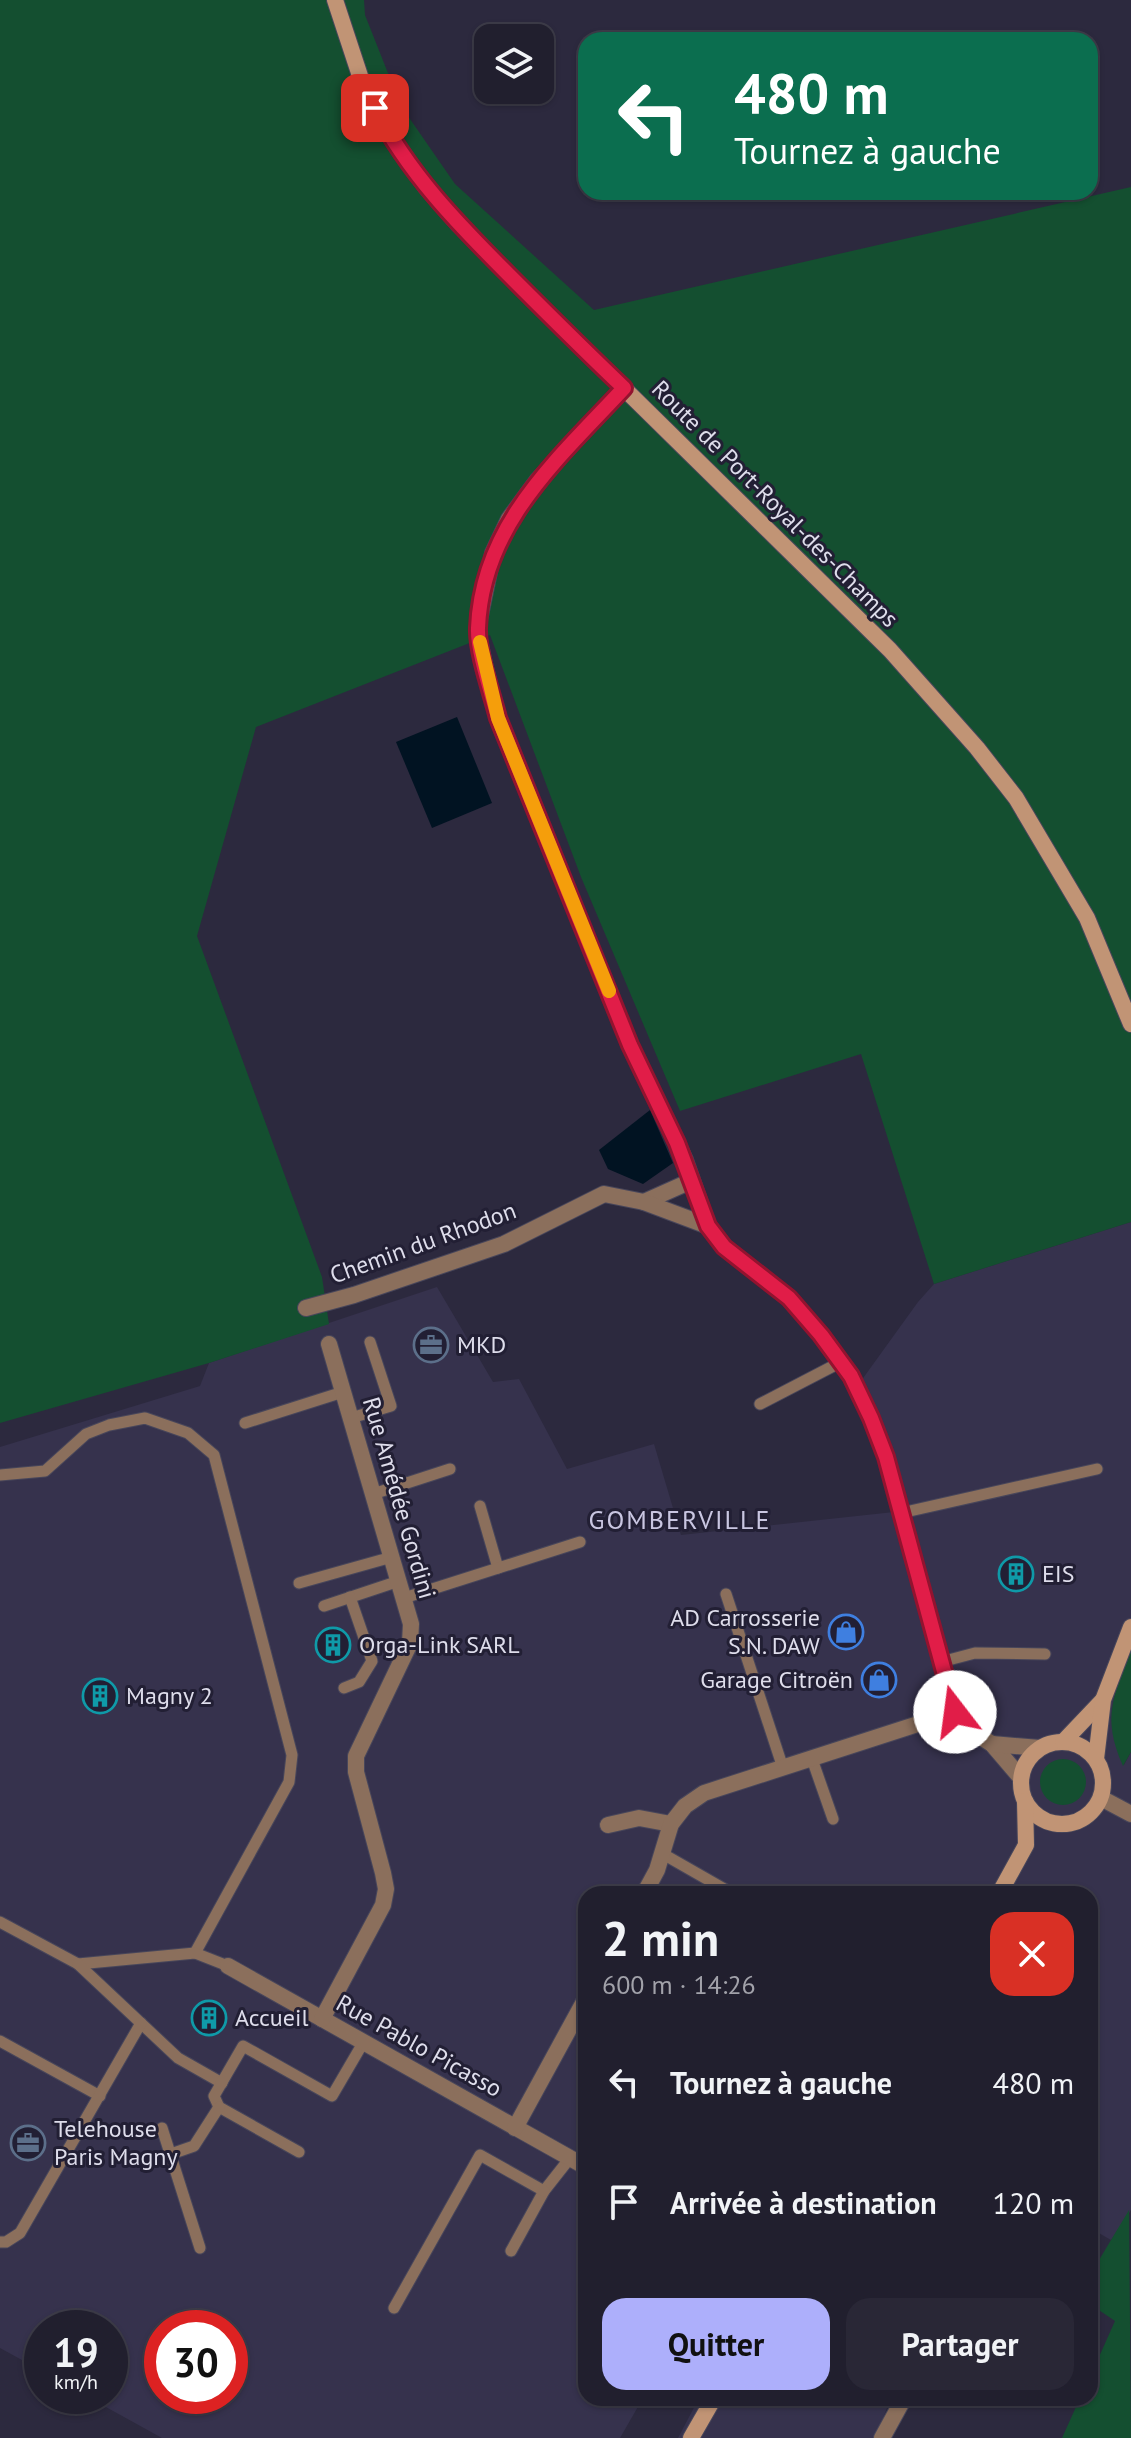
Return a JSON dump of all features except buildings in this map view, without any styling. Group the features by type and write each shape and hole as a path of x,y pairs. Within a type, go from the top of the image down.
{"main road":[{"name":"Route de Port-Royal-des-Champs","path":"335,0 363,85 387,131 426,187 470,236 890,650 977,748 1016,798 1080,905 1131,1024"},
{"path":"1096,1759 1103,1700 1131,1627"},
{"path":"1063,1742 1103,1700"},
{"path":"1003,1886 1026,1845 1021,1778 1024,1766 1040,1748 1063,1742 1075,1744 1096,1759 1102,1771 1101,1798 1081,1820 1061,1825 1026,1845"},
{"path":"1025,1801 1039,1818 1061,1825"},
{"path":"691,2438 709,2406"}],"street":[{"path":"624,388 537,481 509,519 493,553 477,630 498,718 630,1045 677,1143 708,1226 724,1247 789,1298 851,1376 886,1457 955,1712 966,1728 992,1744 1021,1778"},
{"path":"644,1202 691,1181"},
{"name":"Chemin du Rhodon","path":"306,1308 504,1244 604,1194 644,1202 708,1226"},
{"name":"Rue Amédée Gordini","path":"322,2019 383,1905 386,1889 356,1772 356,1756 410,1643 411,1624 329,1344"},
{"path":"648,1886 663,1854 671,1824 685,1806 704,1793 955,1712"},
{"path":"992,1744 1040,1748"},
{"path":"1101,1798 1131,1814"},
{"path":"608,1825 639,1818 671,1824"},
{"name":"Rue Pablo Picasso","path":"228,1966 578,2162"},
{"path":"515,2128 578,2013"},
{"path":"888,2436 901,2406"}],"lane":[{"path":"351,1418 391,1406 370,1342"},
{"path":"760,1404 841,1362"},
{"path":"245,1423 343,1392"},
{"path":"0,1475 45,1471 86,1434 109,1425 145,1418 188,1433 214,1455 292,1755 289,1782 195,1953"},
{"path":"373,1494 450,1469"},
{"path":"901,1513 1097,1469"},
{"path":"480,1506 498,1568"},
{"path":"404,1598 580,1542"},
{"path":"299,1583 392,1557"},
{"path":"324,1606 399,1581"},
{"path":"726,1594 783,1768"},
{"path":"344,1688 359,1682 372,1661 350,1597"},
{"path":"941,1662 975,1653 1045,1654"},
{"path":"812,1759 833,1819"},
{"path":"663,1854 719,1886"},
{"path":"0,1922 78,1964 178,2058 222,2083"},
{"path":"78,1964 195,1953 228,1966"},
{"path":"0,2242 6,2242 20,2233 141,2023"},
{"path":"0,2041 100,2096"},
{"path":"299,2152 219,2107 214,2096 243,2046 332,2096 363,2043"},
{"path":"171,2154 194,2146 219,2107"},
{"path":"162,2128 200,2248"},
{"path":"394,2308 480,2155 544,2191"},
{"path":"511,2251 544,2191 570,2158"}],"shaded area":[{"path":"1131,1222 1131,1648 1124,1765 1131,1752 1131,2210 1111,2240 1098,2233 1098,1886 578,1886 578,2406 638,2406 620,2438 162,2438 119,2414 128,2414 128,2310 24,2310 24,2361 0,2348 0,1447 200,1386 209,1363 437,1287 493,1382 519,1379 567,1469 654,1444 681,1535 894,1512 861,1381 934,1284"},
{"path":"695,2406 888,2406 875,2438 678,2438"}],"green space":[{"path":"0,0 364,0 365,15 401,106 455,184 594,310 1074,200 1098,200 1098,195 1131,187 1131,1222 934,1284 861,1054 680,1111 581,877 490,635 256,727 197,936 322,1277 329,1324 209,1363 0,1423"},
{"path":"1131,1648 1131,1752 1123,1766 1116,1749 1111,1720 1115,1694"},
{"path":"1063,1759 1079,1766 1086,1782 1079,1798 1063,1805 1047,1798 1040,1782 1047,1766"},
{"path":"1129,2210 1131,2438 1062,2438 1076,2406 1098,2406 1098,2359 1115,2321 1098,2309 1098,2262"}],"water":[{"path":"457,717 492,803 432,828 396,742"},
{"path":"650,1110 673,1163 643,1184 608,1169 599,1150"}],"slow traffic":[{"path":"480,642 498,718 609,991"}],"place":[{"name":"MKD","path":"431,1345"},
{"name":"EIS","path":"1016,1574"},
{"name":"AD Carrosserie S.N. DAW","path":"846,1632"},
{"name":"Orga-Link SARL","path":"333,1645"},
{"name":"Garage Citroën","path":"879,1680"},
{"name":"Magny 2","path":"100,1696"},
{"name":"Accueil","path":"209,2018"},
{"name":"Telehouse Paris Magny","path":"28,2143"}],"district":[{"name":"GOMBERVILLE","path":"680,1520"}],"route":[{"path":"375,108 426,187 459,225 624,388 537,481 509,519 493,553 477,630 485,668 498,718 630,1045 685,1160 708,1226 724,1247 789,1298 821,1335 851,1376 871,1418 886,1457 955,1712"}]}
